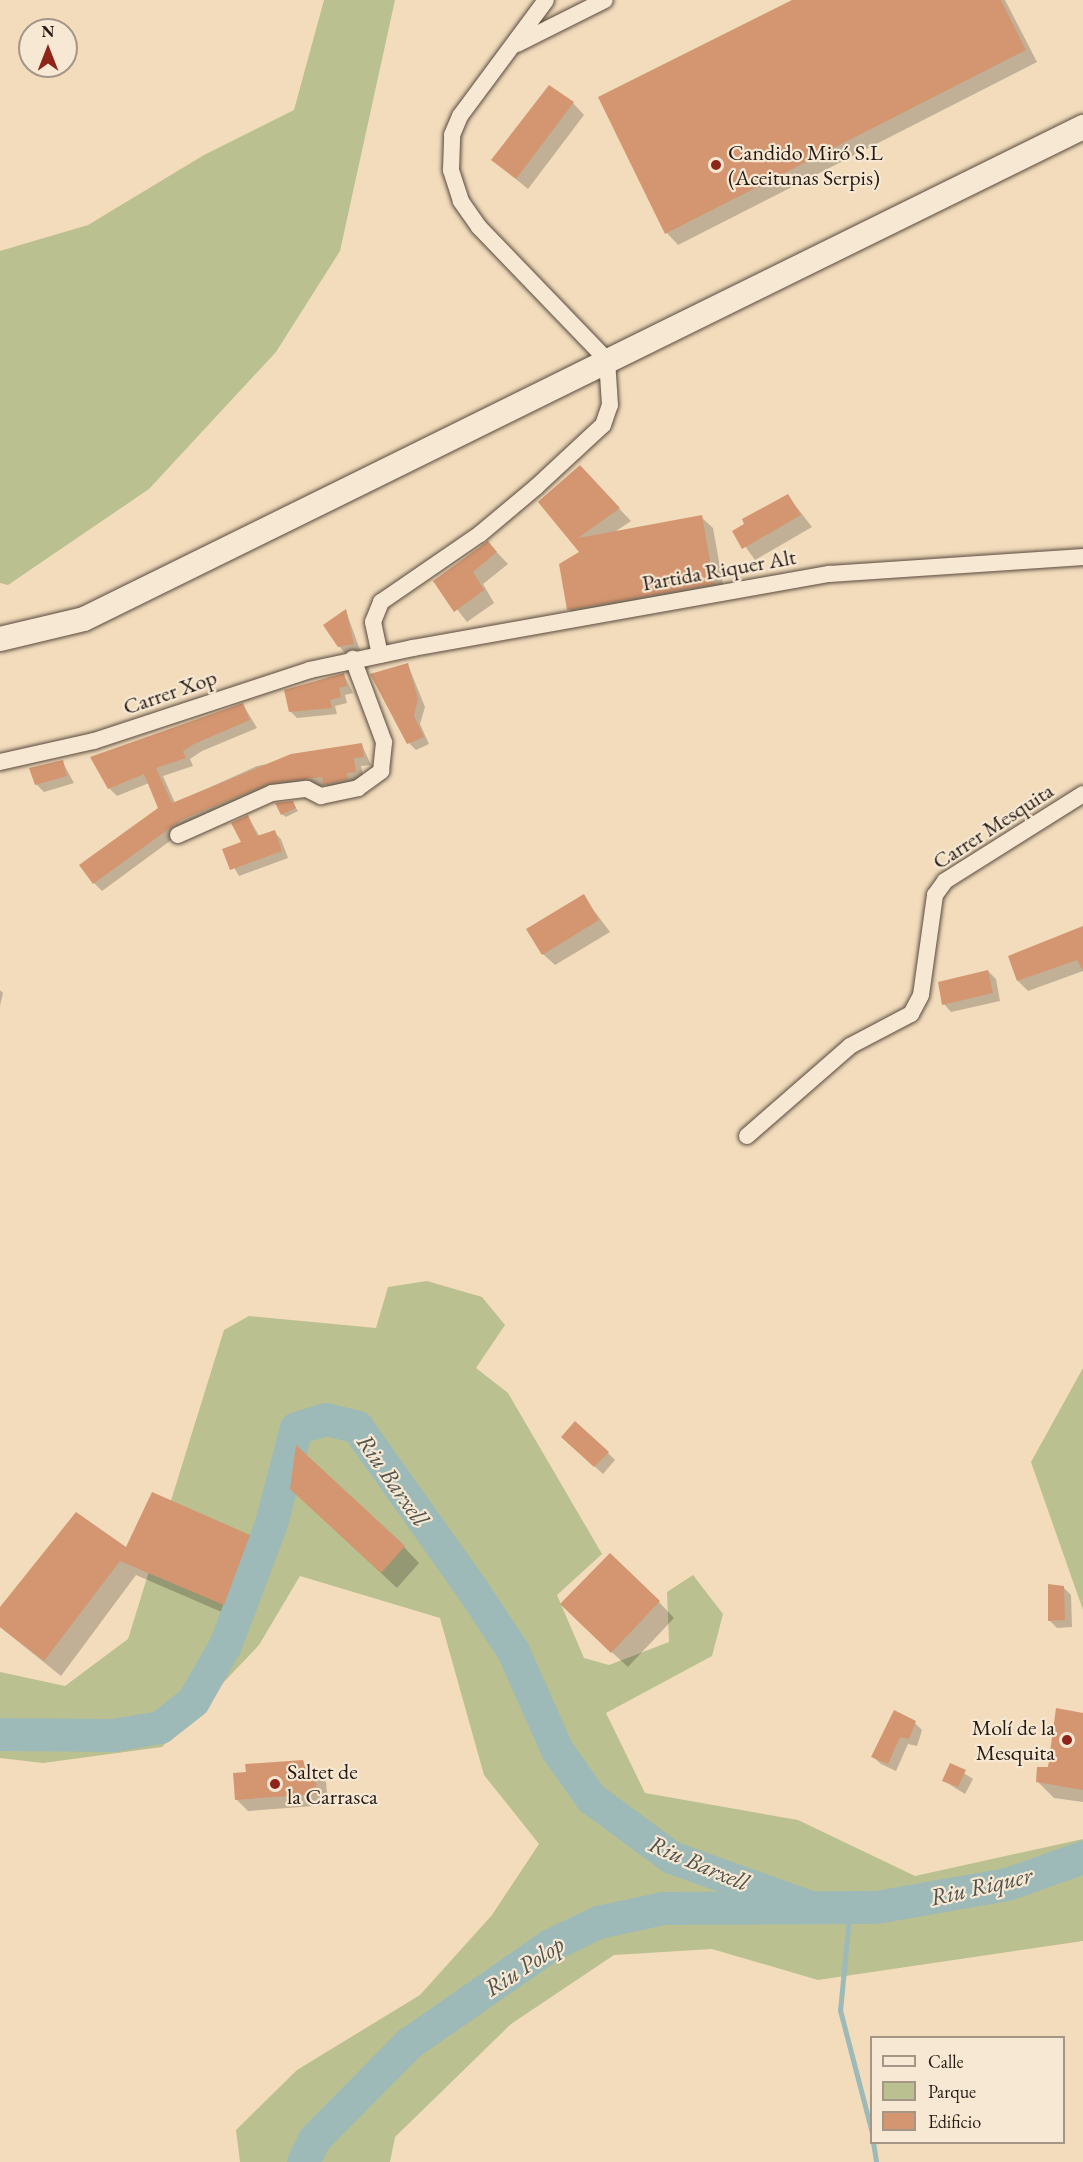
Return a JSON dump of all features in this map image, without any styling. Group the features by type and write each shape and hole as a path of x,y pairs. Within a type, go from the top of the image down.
{"main road":[{"path":"0,639 84,619 1083,127"}],"street":[{"path":"380,655 373,622 381,602 480,534 603,425 613,389 607,360 479,227 455,186 452,135 546,0"},
{"path":"512,46 605,0"},
{"name":"Partida Riquer Alt","path":"353,659 829,574 1076,558"},
{"path":"178,835 272,793 307,789 321,796 358,788 381,771 384,742 353,659"},
{"name":"Carrer Xop","path":"0,762 94,741 353,659"},
{"name":"Carrer Mesquita","path":"747,1136 850,1046 910,1014 924,983 935,895 945,881 1083,794"}],"green space":[{"path":"324,0 395,0 340,251 276,352 149,489 8,585 0,583 0,251 88,225 204,155 294,110"},
{"path":"427,1281 482,1297 505,1325 476,1368 508,1393 602,1554 557,1595 584,1658 609,1665 669,1642 667,1592 693,1575 723,1614 712,1656 606,1713 645,1793 798,1820 915,1876 1083,1839 1083,1941 818,1980 712,1949 614,1955 511,2024 395,2137 390,2162 240,2162 236,2130 297,2070 420,1995 492,1915 539,1844 484,1775 440,1618 300,1576 259,1645 162,1747 43,1763 0,1758 0,1672 65,1686 128,1639 224,1330 249,1316 376,1328 388,1287"},
{"path":"1083,1368 1083,1610 1031,1462"}],"building":[{"name":"Candido Miró S.L (Aceitunas Serpis)","path":"792,0 1001,0 1026,50 665,234 598,97"},
{"path":"549,85 574,102 516,179 491,160"},
{"path":"580,465 620,508 578,538 702,515 714,584 567,610 559,564 579,552 538,502"},
{"path":"788,494 801,515 742,549 732,531 744,524 742,519"},
{"path":"488,541 497,552 473,572 484,590 454,612 433,581"},
{"path":"346,609 354,644 338,647 323,625"},
{"path":"408,663 418,699 414,716 424,737 407,744 370,674"},
{"path":"344,673 347,686 339,688 341,697 330,700 332,708 289,712 284,690"},
{"path":"243,703 250,720 194,744 183,751 186,758 156,768 172,803 291,754 362,743 364,757 354,758 356,772 347,773 348,779 323,785 322,777 270,783 181,820 93,884 79,865 158,808 144,774 108,789 90,757"},
{"path":"63,760 67,776 35,785 29,768"},
{"path":"293,801 296,808 281,815 275,803"},
{"path":"248,815 257,836 275,830 282,851 230,870 222,849 241,842 231,823"},
{"path":"584,894 599,920 542,955 526,929"},
{"path":"1083,926 1083,971 1077,960 1017,981 1008,956"},
{"path":"988,970 993,993 942,1005 938,982"},
{"path":"575,1421 609,1452 594,1467 561,1437"},
{"path":"296,1445 405,1546 381,1573 290,1489"},
{"path":"152,1492 250,1535 224,1605 120,1561 44,1661 0,1627 0,1607 76,1512 126,1547"},
{"path":"610,1553 660,1601 611,1653 560,1604"},
{"path":"1048,1584 1064,1586 1065,1620 1048,1621"},
{"name":"Molí de la Mesquita","path":"1056,1708 1083,1713 1083,1790 1036,1782 1037,1767 1048,1767"},
{"path":"894,1710 916,1721 909,1739 900,1737 888,1764 871,1757"},
{"name":"Saltet de la Carrasca","path":"303,1760 306,1769 315,1768 317,1794 235,1800 233,1773 246,1772 245,1764"},
{"path":"950,1763 966,1770 958,1787 942,1781"}],"waterway":[{"name":"Riu Barxell","path":"0,1734 113,1735 160,1727 193,1701 225,1645 271,1523 296,1428 326,1419 357,1427 472,1589 513,1651 557,1750 591,1798 671,1857 810,1907"},
{"name":"Riu Riquer","path":"876,1907 1007,1884 1083,1857"},
{"path":"850,1907 840,2010 870,2125"},
{"name":"Riu Polop","path":"303,2162 314,2139 409,2043 550,1945 598,1922 663,1908 868,1907"},
{"path":"873,2144 876,2162"}],"place":[{"name":"Candido Miró S.L (Aceitunas Serpis)","path":"716,165"},
{"name":"Molí de la Mesquita","path":"1067,1740"},
{"name":"Saltet de la Carrasca","path":"275,1784"}]}
